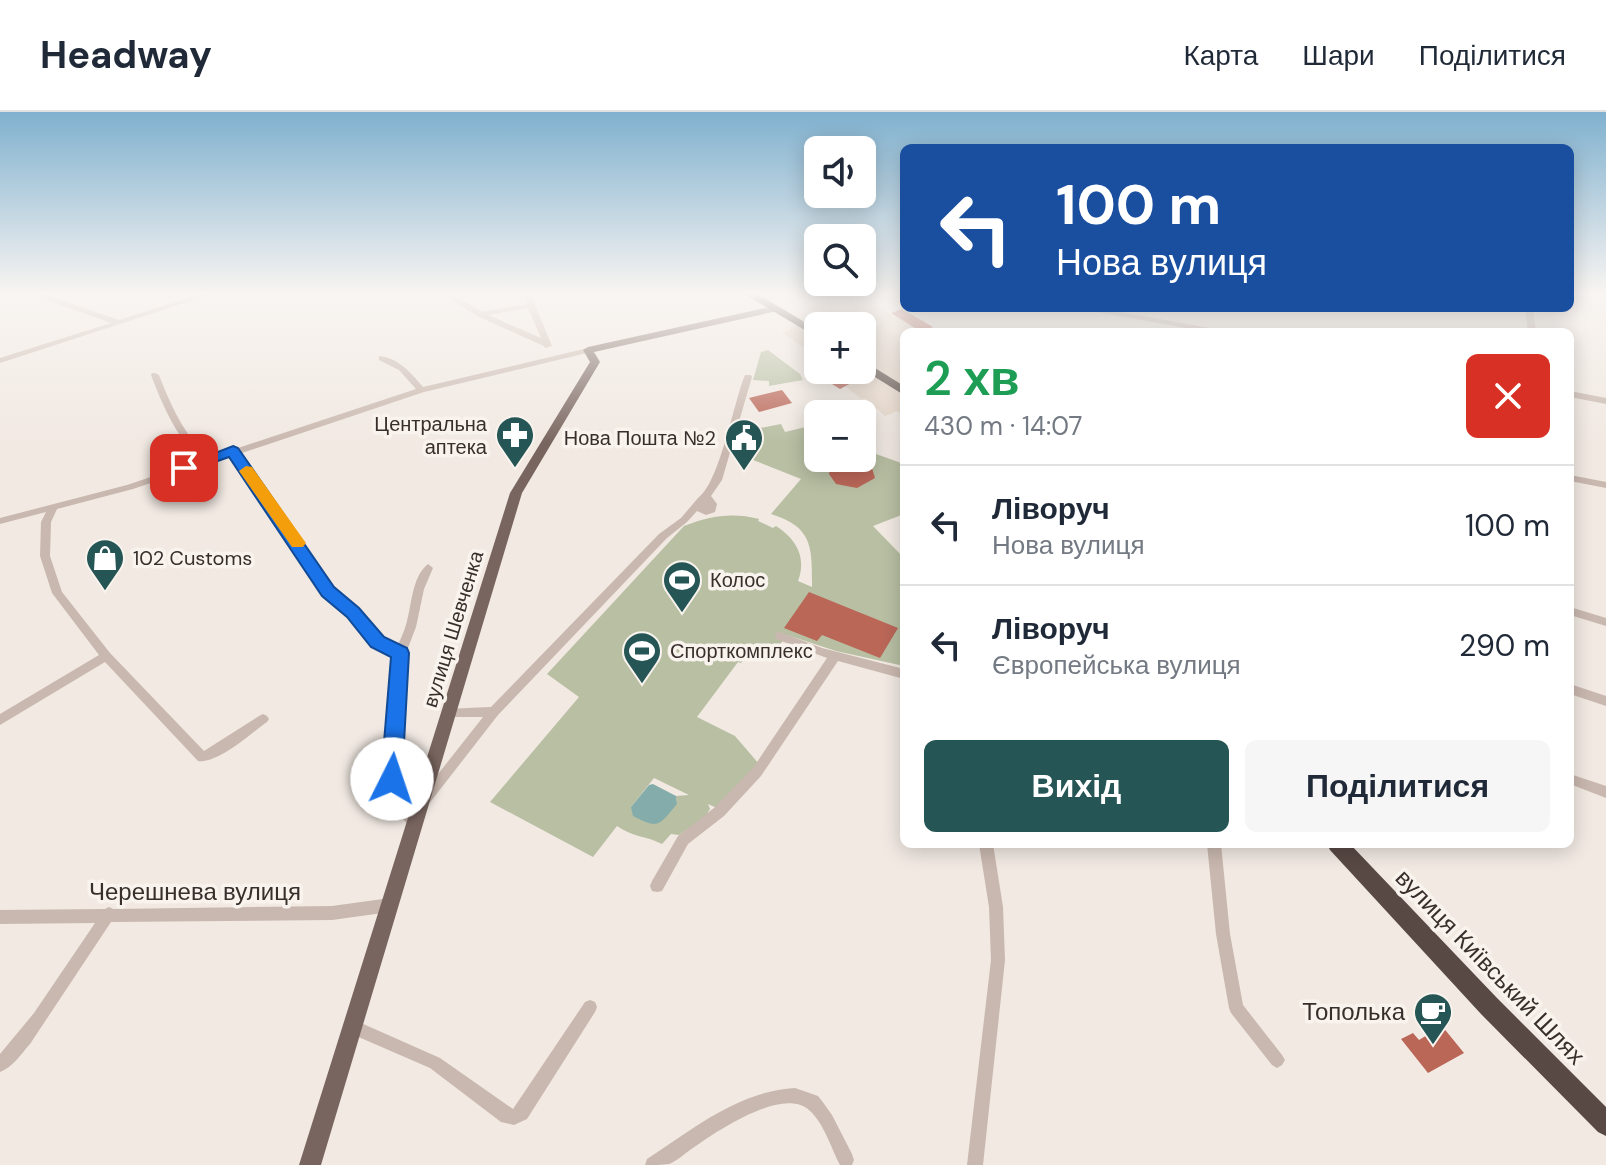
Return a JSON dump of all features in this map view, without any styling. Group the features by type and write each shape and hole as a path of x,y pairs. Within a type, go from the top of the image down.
{"highway":[{"path":"876,373 900,388"},
{"name":"вулиця Київський Шлях","path":"1341,848 1467,983 1606,1124"}],"main road":[{"path":"588,350 615,344"},
{"name":"вулиця Шевченка","path":"310,1165 516,493 595,362 588,350"}],"street":[{"path":"0,361 51,344"},
{"path":"547,344 553,358"},
{"path":"2,518 130,487 421,390 588,350"},
{"path":"382,358 402,368 421,390"},
{"path":"155,375 171,412 206,460"},
{"path":"421,805 494,712 663,536 706,501 748,377"},
{"path":"1574,395 1606,401"},
{"path":"233,451 328,592 353,612 377,642 400,653"},
{"path":"1574,479 1606,485"},
{"path":"53,507 46,522 45,556 57,593 106,656 202,757 211,755 263,719"},
{"path":"415,823 393,799 400,653 428,568"},
{"path":"1574,612 1606,622"},
{"path":"780,636 835,656 900,673"},
{"path":"0,720 106,656"},
{"path":"657,886 683,840 719,812 757,772 835,656"},
{"path":"1574,690 1606,701"},
{"path":"448,712 494,712"},
{"path":"1574,780 1606,792"},
{"path":"975,1165 998,960 996,907 987,848"},
{"path":"1214,848 1223,934 1236,1008 1277,1060"},
{"name":"Черешнева вулиця","path":"0,917 332,913 390,905"},
{"path":"0,1064 7,1060 29,1030 109,914"},
{"path":"352,1027 435,1063 507,1116 514,1117 521,1113 590,1007"},
{"path":"653,1165 754,1103 779,1094 799,1094 815,1104 846,1160"}],"green space":[{"path":"768,350 800,374 803,380 769,386 769,381 753,380 761,352"},
{"name":"Спорткомплекс","path":"781,424 785,432 804,427 804,472 876,472 876,454 900,463 900,516 873,526 900,554 900,665 836,651 787,635 776,650 757,643 741,663 738,662 697,717 735,736 759,764 717,808 708,804 710,809 705,817 679,835 671,834 662,844 617,826 593,857 490,802 579,697 547,674 684,526 721,516 740,516 759,519 773,528 776,526 798,549 801,564 798,581 812,587 812,561 807,540 795,525 771,514 801,479 743,456 736,459 745,431","holes":["654,778 689,795 676,796 677,804 631,807"]}],"shaded area":[{"path":"876,344 900,344 900,414 897,411 885,416 876,408 876,400 861,399 845,386 876,384"}],"water":[{"path":"653,784 676,796 677,804 662,821 654,824 633,816 631,807"}],"building":[{"path":"832,384 849,384 840,389"},
{"path":"782,390 792,403 759,412 749,398"},
{"path":"873,472 875,478 857,488 836,484 829,474"},
{"path":"809,592 898,628 880,658 822,635 817,641 784,628"},
{"name":"Тополька","path":"1442,1026 1464,1053 1428,1073 1401,1039 1413,1033 1419,1040"}],"slow traffic":[{"path":"246,471 298,543"}],"place":[{"name":"Центральна аптека","path":"515,469"},
{"name":"Нова Пошта №2","path":"744,472"},
{"name":"102 Customs","path":"105,592"},
{"name":"Колос","path":"682,614"},
{"name":"Спорткомплекс","path":"642,685"},
{"name":"Тополька","path":"1433,1046"}],"route":[{"path":"184,468 233,451 328,592 353,612 377,642 400,653 392,779"}]}
